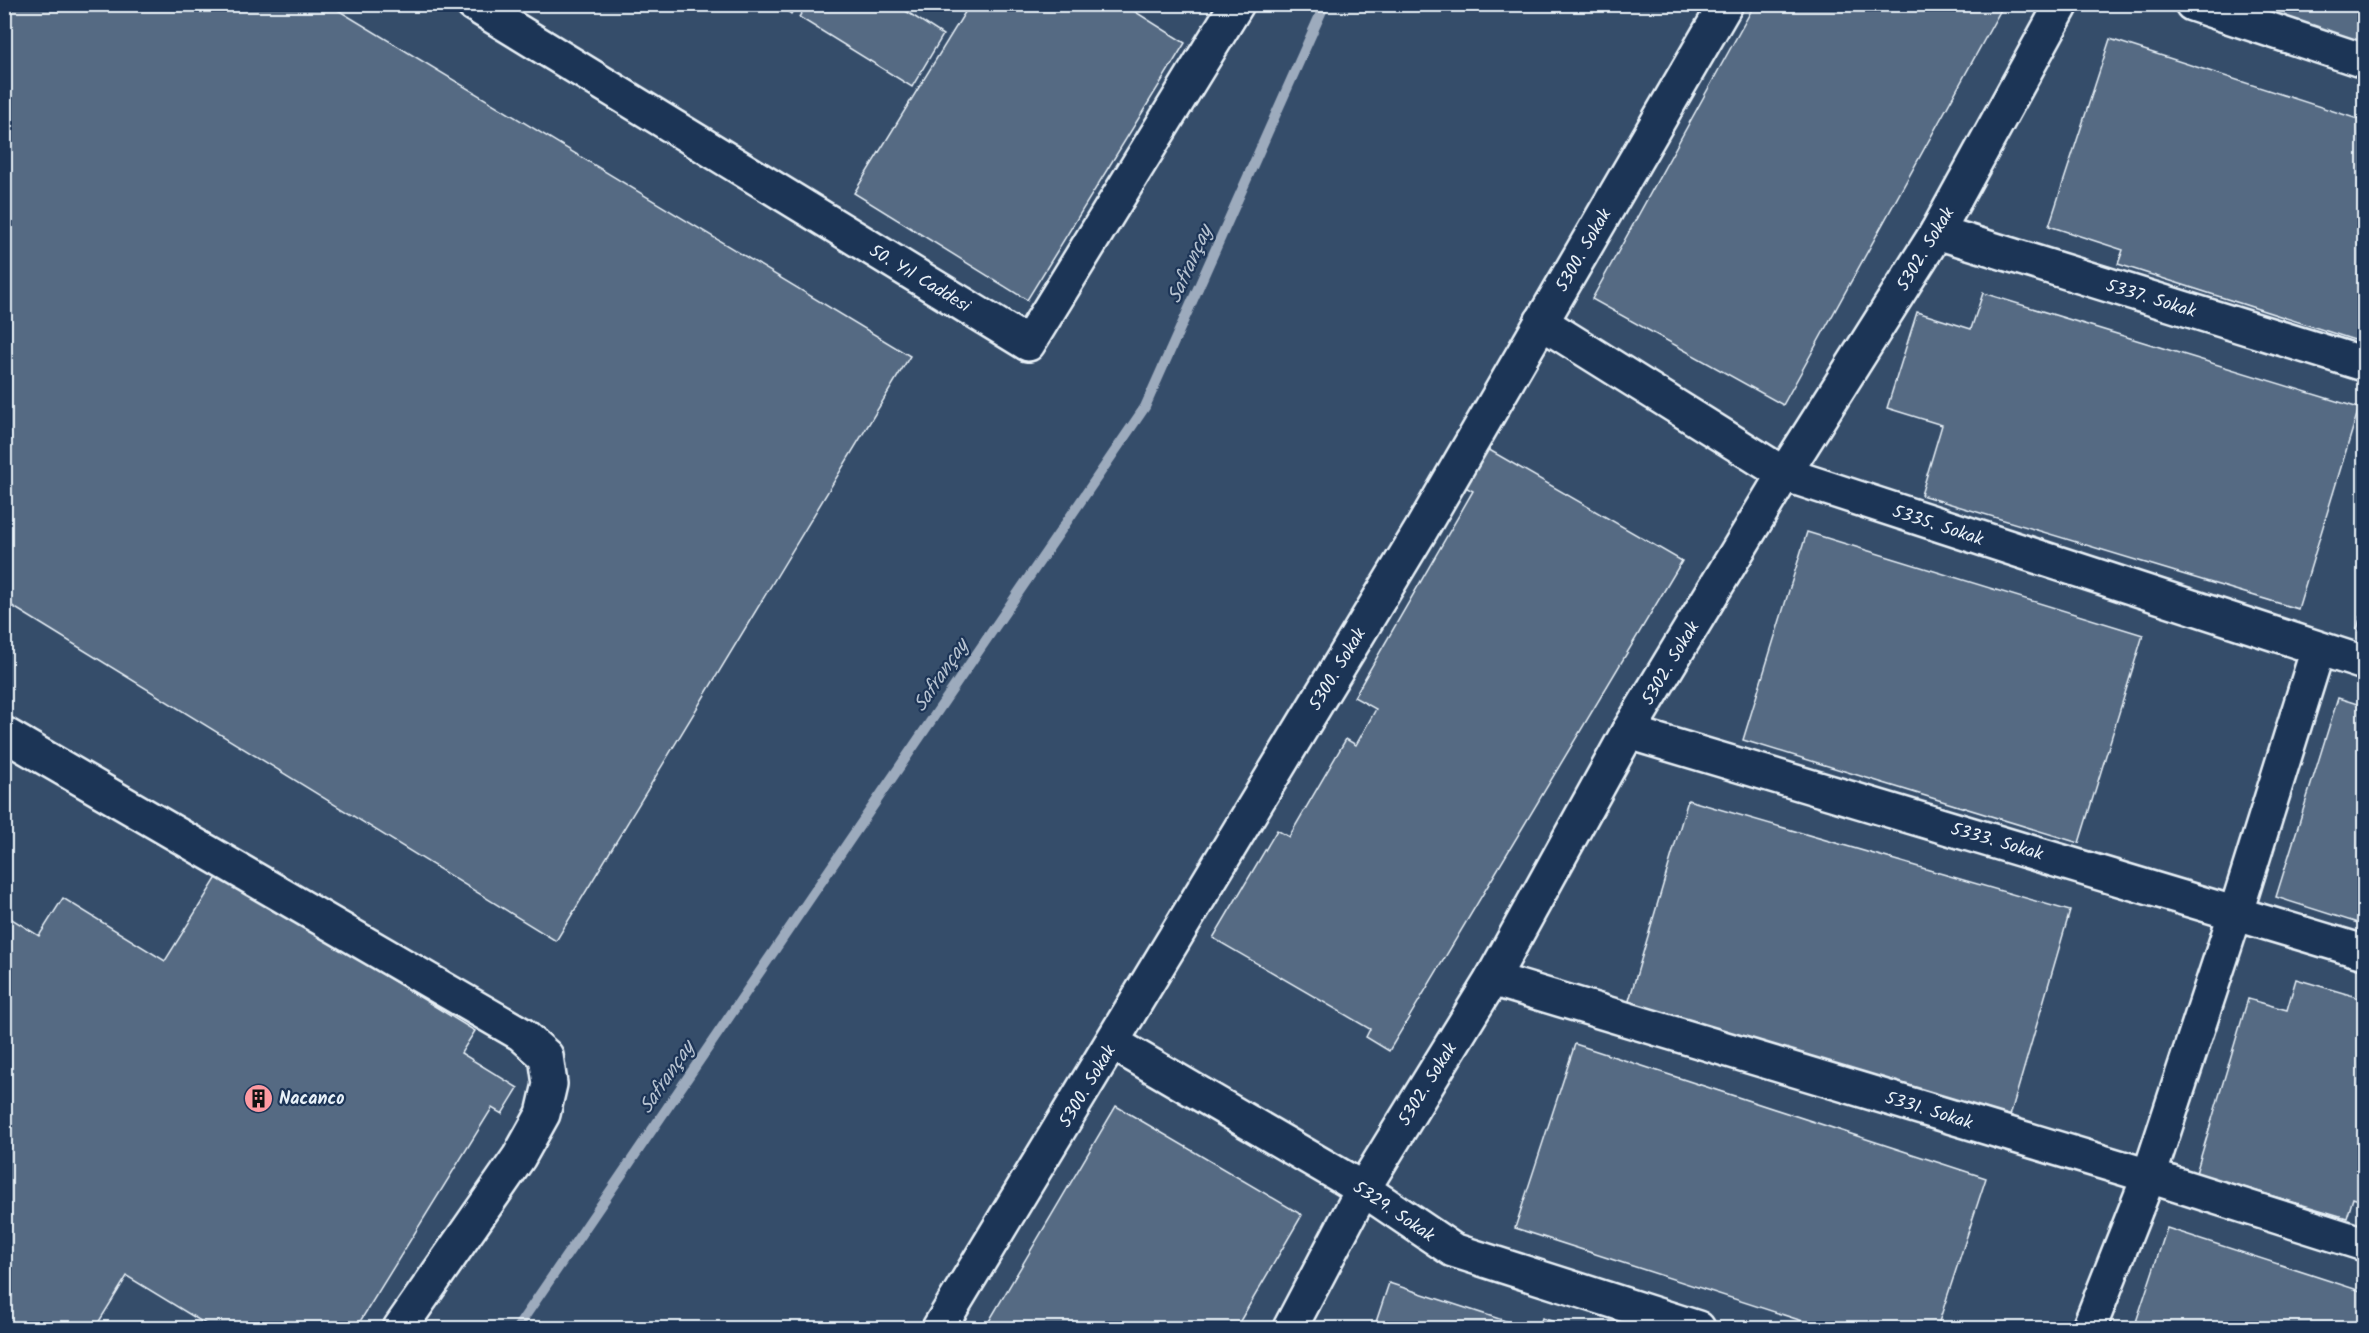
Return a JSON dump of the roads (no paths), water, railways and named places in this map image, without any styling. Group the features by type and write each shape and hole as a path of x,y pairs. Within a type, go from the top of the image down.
{"street":[{"name":"50. Yıl Caddesi","path":"472,4 1028,344 1237,4"},
{"name":"5300. Sokak","path":"939,1329 1421,530 1726,4"},
{"name":"5302. Sokak","path":"1290,1329 1363,1189 1492,980 1628,732 1784,474 1937,232 2062,4"},
{"path":"2192,4 2364,61"},
{"name":"5337. Sokak","path":"1937,232 2364,364"},
{"name":"5335. Sokak","path":"1540,322 1784,474 2364,663"},
{"path":"2090,1329 2149,1176 2236,912 2318,649"},
{"name":"5333. Sokak","path":"1628,732 2364,952"},
{"path":"4,734 521,1034 546,1056 550,1084 543,1114 519,1157 400,1329"},
{"name":"5331. Sokak","path":"1492,980 2149,1176 2364,1244"},
{"name":"5329. Sokak","path":"1113,1044 1363,1189 1453,1250 1698,1329"}],"waterway":[{"name":"Safrançay","path":"517,1328 1145,407 1325,4"}],"place":[{"name":"Nacanco","path":"258,1098"}]}
